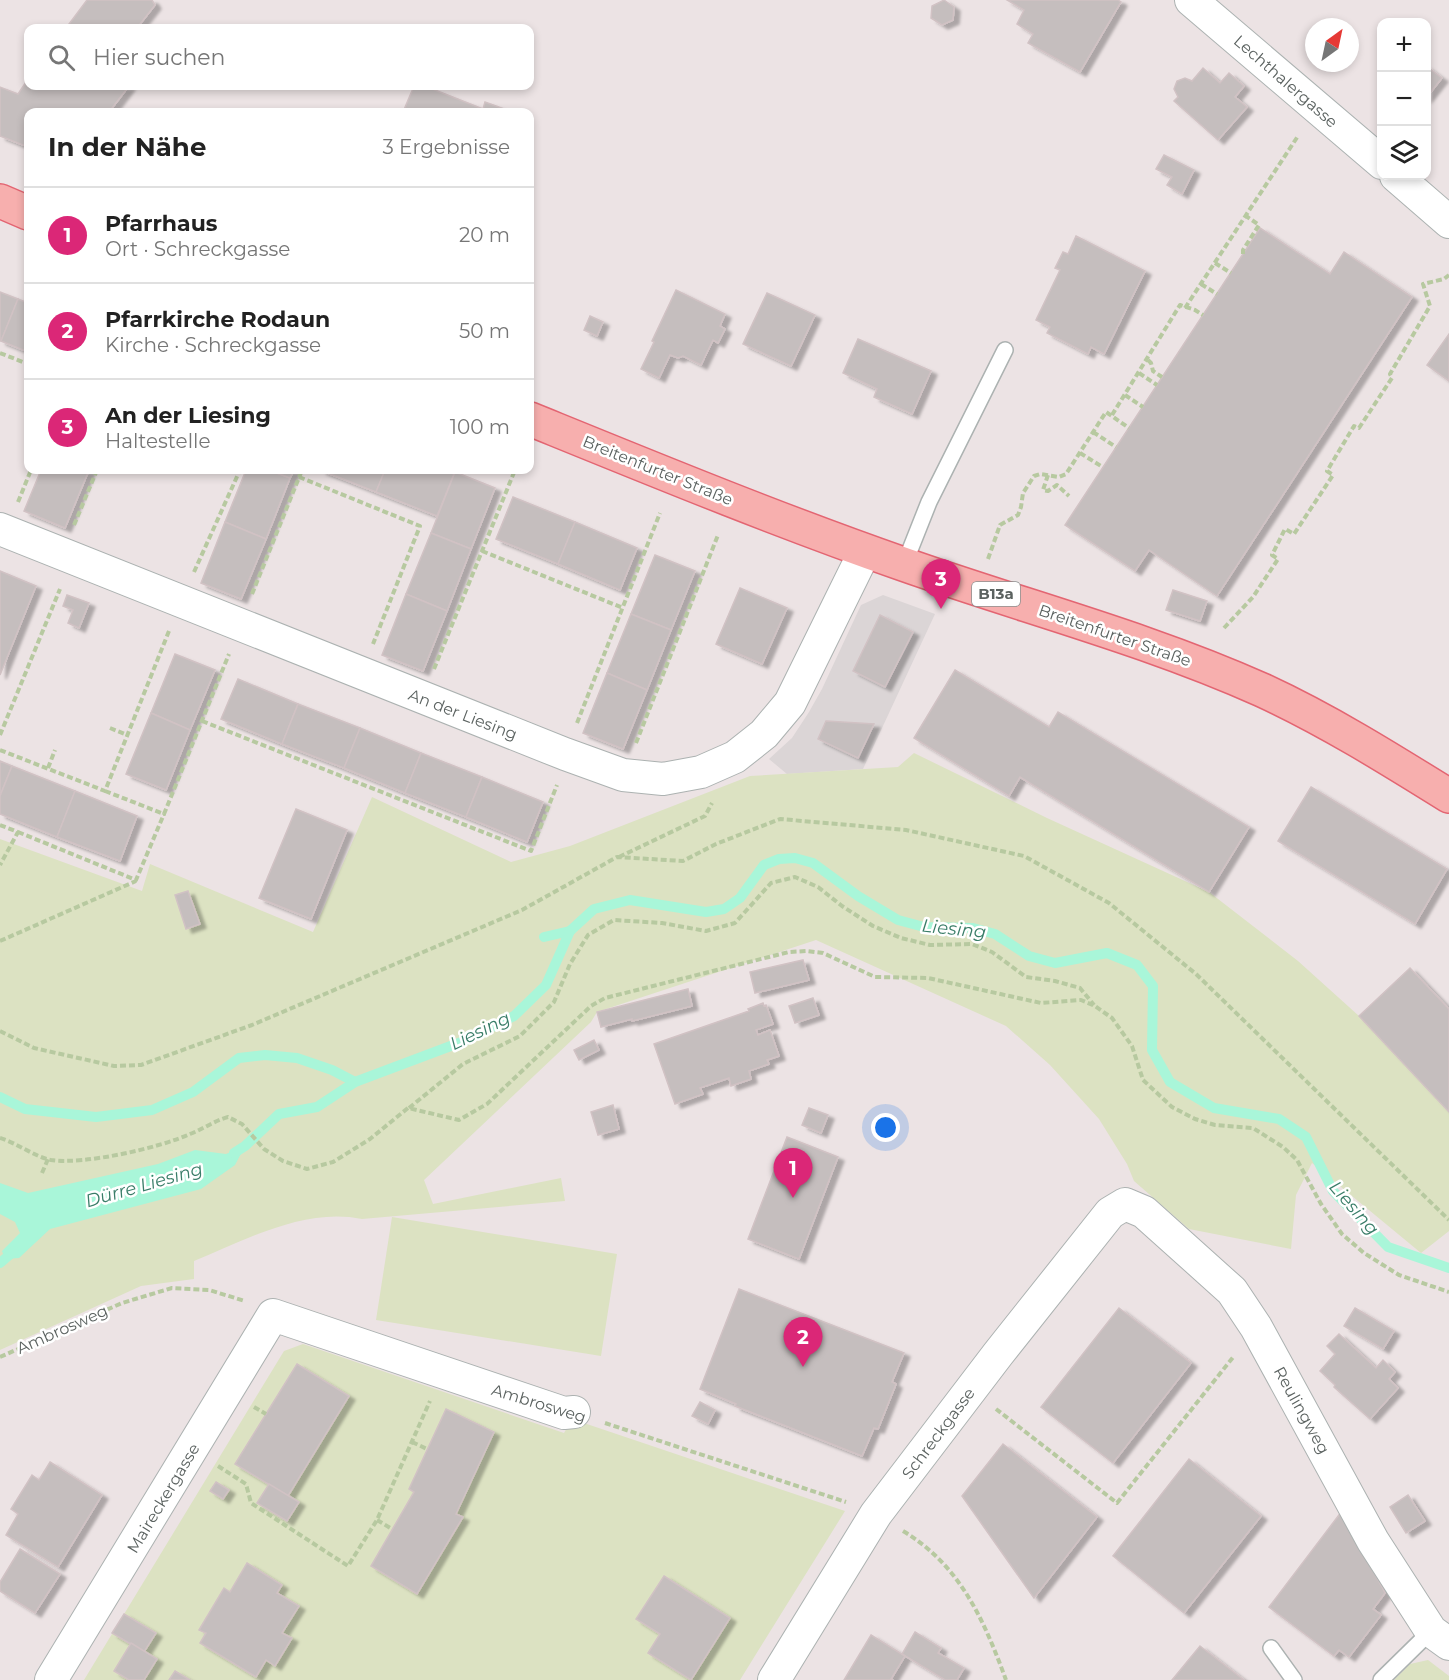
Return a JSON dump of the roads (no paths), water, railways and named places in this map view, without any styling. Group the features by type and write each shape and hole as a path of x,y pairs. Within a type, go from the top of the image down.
{"main road":[{"path":"0,201 24,211"},
{"name":"Breitenfurter Straße","path":"534,421 904,565 1097,626 1261,690 1384,755 1449,796"}],"street":[{"name":"Lechthalergasse","path":"1191,0 1377,159"},
{"path":"1401,180 1449,222"},
{"name":"An der Liesing","path":"0,529 567,755 624,775 663,779 701,772 735,757 764,734 790,703 865,550"},
{"name":"Reulingweg","path":"1125,1204 1144,1212 1232,1291 1257,1327 1373,1541 1440,1637"},
{"name":"Schreckgasse","path":"774,1680 876,1514 1110,1213 1125,1204"},
{"name":"Ambrosweg","path":"273,1315 564,1413 574,1413"},
{"name":"Maireckergasse","path":"51,1680 273,1315"}],"lane":[{"path":"904,565 929,502 1005,350"},
{"path":"1381,1680 1440,1637"},
{"path":"1271,1648 1294,1680"}],"water":[{"path":"245,1146 235,1165 201,1189 50,1229 19,1258 5,1259 2,1251 20,1233 15,1222 0,1214 0,1183 28,1193 158,1164 195,1150 226,1154"}],"waterway":[{"name":"Liesing","path":"234,1153 245,1146 279,1114 317,1107 355,1082 464,1041 514,1016 546,985 570,931 594,909 630,900 706,912 724,909 740,898 764,865 779,859 795,858 813,863 858,896 898,920 924,927 973,928 995,934 1029,956 1055,963 1107,953 1137,965 1153,986 1152,1050 1170,1082 1214,1108 1279,1119 1306,1137 1333,1191 1388,1247 1449,1268"},
{"path":"544,937 570,931"},
{"path":"0,1097 25,1109 96,1117 152,1110 193,1092 239,1058 265,1055 297,1058 332,1070 355,1082"},
{"name":"Dürre Liesing","path":"0,1263 14,1251"}],"place":[{"name":"An der Liesing","path":"941,609"},
{"name":"Pfarrhaus","path":"793,1198"},
{"name":"Pfarrkirche Rodaun","path":"803,1367"}]}
